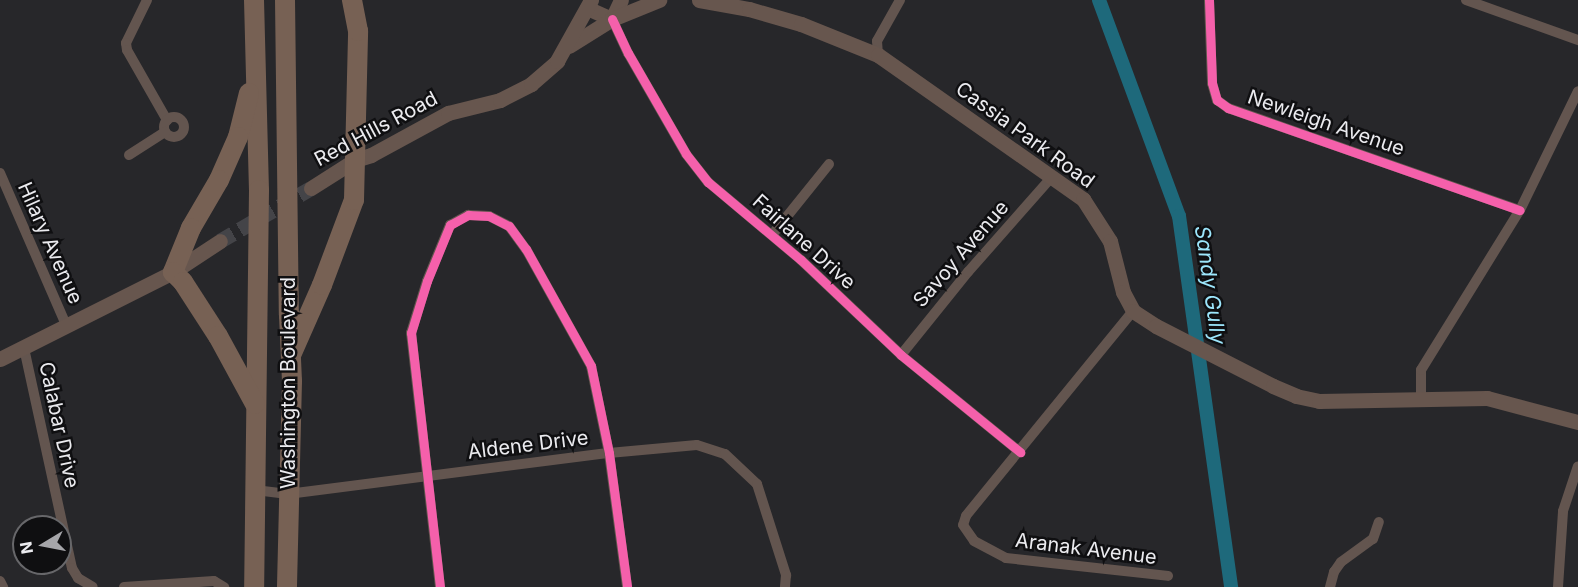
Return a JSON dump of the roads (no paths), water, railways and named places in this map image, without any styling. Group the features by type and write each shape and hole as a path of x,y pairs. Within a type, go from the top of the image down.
{"highway":[{"path":"254,0 255,55 238,137 219,180 191,228 173,272 183,282 218,336 257,407"},
{"name":"Washington Boulevard","path":"285,0 292,381 287,587"},
{"path":"291,356 327,274 354,200 358,31 352,0"},
{"name":"Washington Boulevard","path":"255,55 259,190 255,587"}],"main road":[{"path":"612,19 621,0"},
{"path":"567,47 612,19 659,0"},
{"name":"Cassia Park Road","path":"699,0 749,9 801,24 878,55 1083,199 1110,241 1123,292 1133,311"},
{"name":"Red Hills Road","path":"311,188 356,160 371,155 448,113 500,100 521,90 557,61 567,47 589,4"},
{"path":"589,4 612,19"},
{"path":"0,359 173,272 220,241"},
{"path":"1133,311 1156,326 1296,396 1319,401 1487,398 1578,422"}],"street":[{"path":"147,0 126,43 131,58 166,120 165,132"},
{"path":"878,55 878,41 900,0"},
{"name":"Newleigh Avenue","path":"1209,0 1212,83 1217,100 1228,108 1520,210"},
{"path":"1466,0 1578,40"},
{"name":"Fairlane Drive","path":"612,19 628,53 696,168 708,182 772,235 901,356 1020,452"},
{"path":"1421,400 1421,369 1520,210 1578,91"},
{"path":"165,132 173,137 182,135 184,131 183,121 180,118 170,117 166,120"},
{"path":"129,154 165,132"},
{"path":"772,235 829,164"},
{"name":"Hilary Avenue","path":"0,173 67,327"},
{"name":"Savoy Avenue","path":"901,356 968,272 1051,178"},
{"path":"440,587 411,333 427,281 450,225 468,215 489,216 509,226 526,249 591,366 609,453 627,587"},
{"name":"Aranak Avenue","path":"1133,311 966,516 963,525 974,541 1006,558 1168,576"},
{"name":"Calabar Drive","path":"24,348 72,568 78,578 93,587"},
{"name":"Aldene Drive","path":"255,490 288,494 609,453 697,445 725,454 757,484 786,574 785,587"},
{"path":"1558,587 1563,511 1578,466"},
{"path":"1330,587 1334,572 1341,562 1373,539 1379,522"},
{"path":"0,580 3,587"},
{"path":"124,587 214,581 224,586"}],"waterway":[{"name":"Sandy Gully","path":"1099,0 1179,216 1231,587"}],"tunnel":[{"path":"220,241 311,188"}]}
